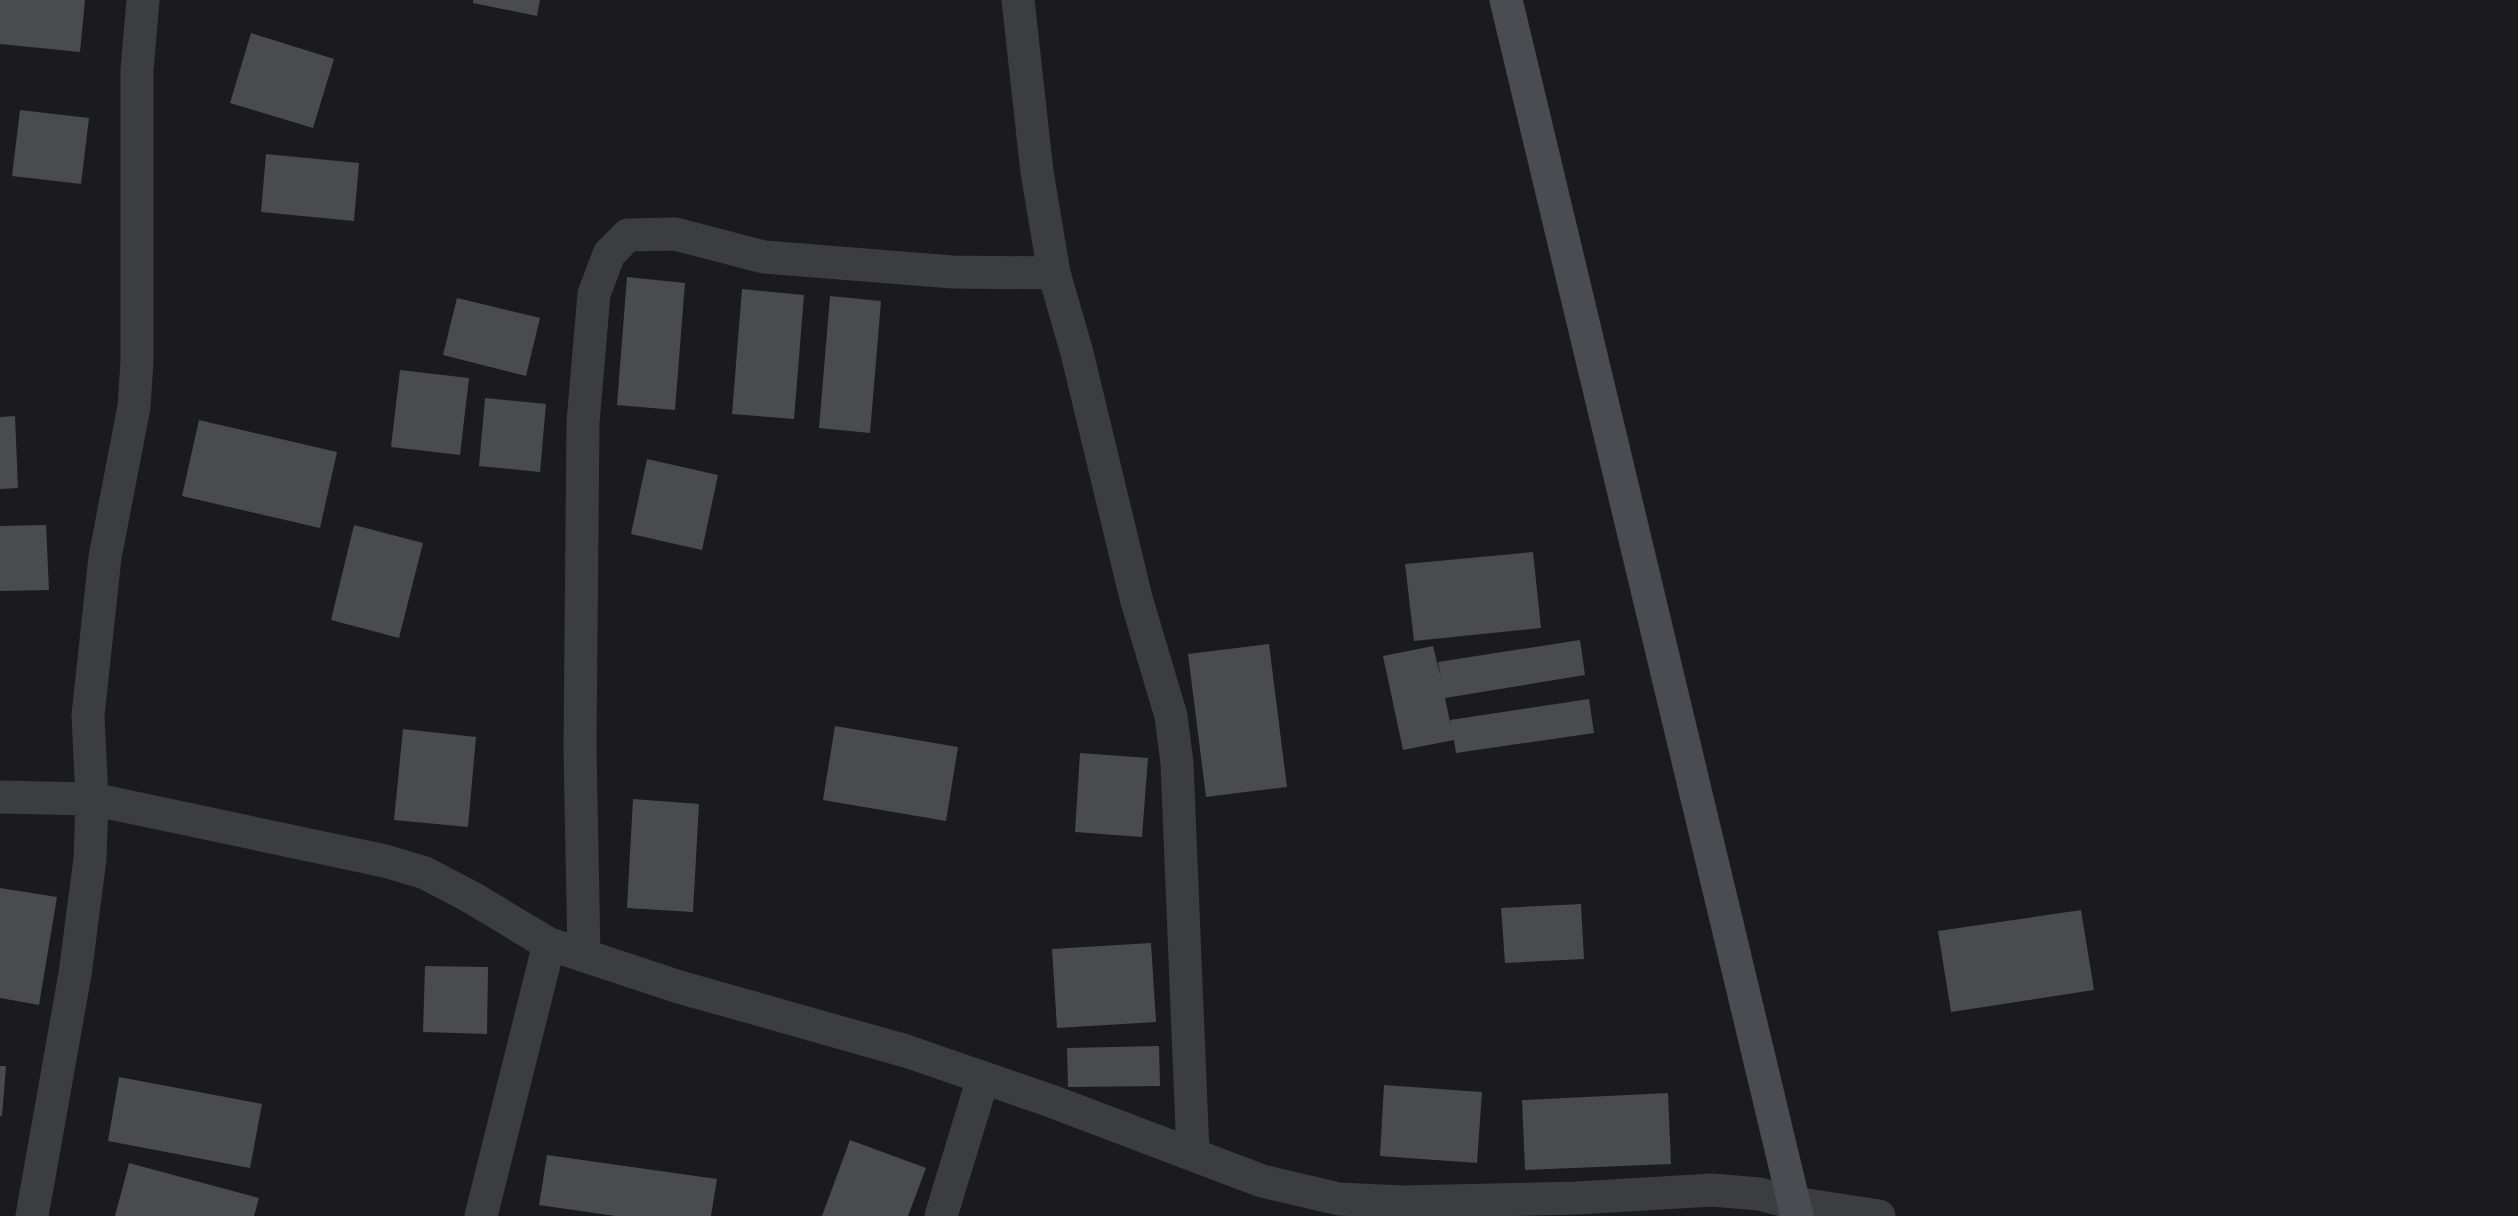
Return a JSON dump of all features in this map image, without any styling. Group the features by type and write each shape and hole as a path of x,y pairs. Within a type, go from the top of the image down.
{"street":[{"path":"32,1216 75,974 90,859 92,799 88,715 105,557 134,407 137,361 137,70 143,0"},
{"path":"1018,0 1037,172 1054,273 1077,353 1136,598 1171,716 1177,763 1193,1154"},
{"path":"1506,0 1796,1210"},
{"path":"584,956 580,747 583,422 594,294 609,254 628,235 675,234 764,256 953,272 1054,273"},
{"path":"0,797 92,799 385,861 425,873 469,896 549,944 679,987 906,1051 1051,1101 1262,1181 1339,1199 1403,1202 1577,1198 1712,1191 1759,1194 1796,1210 1878,1216"},
{"path":"481,1216 549,944"},
{"path":"941,1216 983,1078"}],"building":[{"path":"0,0 85,0 80,52 0,44"},
{"path":"473,0 540,0 537,16 473,3"},
{"path":"251,33 334,59 313,128 230,103"},
{"path":"20,110 89,118 81,184 12,176"},
{"path":"266,154 359,163 354,221 261,212"},
{"path":"627,277 685,283 675,410 617,405"},
{"path":"742,289 804,295 794,419 732,414"},
{"path":"830,296 881,301 870,433 819,428"},
{"path":"457,298 540,318 526,376 443,355"},
{"path":"400,370 469,378 460,455 391,447"},
{"path":"485,398 546,404 540,472 479,466"},
{"path":"15,416 18,488 0,489 0,417"},
{"path":"199,420 337,452 320,528 182,496"},
{"path":"647,459 718,475 702,550 631,534"},
{"path":"46,525 49,590 0,591 0,526"},
{"path":"354,525 423,543 399,638 331,620"},
{"path":"1533,552 1541,628 1414,641 1405,564"},
{"path":"1580,640 1585,675 1445,698 1451,727 1450,720 1589,699 1594,733 1456,753 1454,740 1403,750 1383,656 1433,646 1441,678 1438,662"},
{"path":"1269,644 1287,787 1206,797 1188,654"},
{"path":"835,726 958,747 946,821 823,800"},
{"path":"403,729 476,737 468,827 394,820"},
{"path":"1080,753 1148,758 1142,837 1075,832"},
{"path":"633,799 699,804 693,912 627,908"},
{"path":"0,888 57,897 39,1005 0,998"},
{"path":"1581,904 1584,959 1505,963 1501,908"},
{"path":"2081,910 2094,990 1951,1012 1938,931"},
{"path":"1151,943 1156,1022 1057,1028 1052,949"},
{"path":"425,966 488,967 487,1034 423,1032"},
{"path":"1159,1046 1160,1086 1068,1087 1067,1048"},
{"path":"0,1066 6,1066 2,1116 0,1116"},
{"path":"119,1077 262,1104 250,1168 108,1141"},
{"path":"1384,1085 1482,1092 1477,1163 1380,1156"},
{"path":"1668,1093 1671,1164 1525,1170 1522,1100"},
{"path":"850,1140 926,1168 908,1216 822,1216"},
{"path":"547,1155 717,1179 711,1216 615,1216 539,1205"},
{"path":"129,1163 259,1198 254,1216 115,1216"}]}
